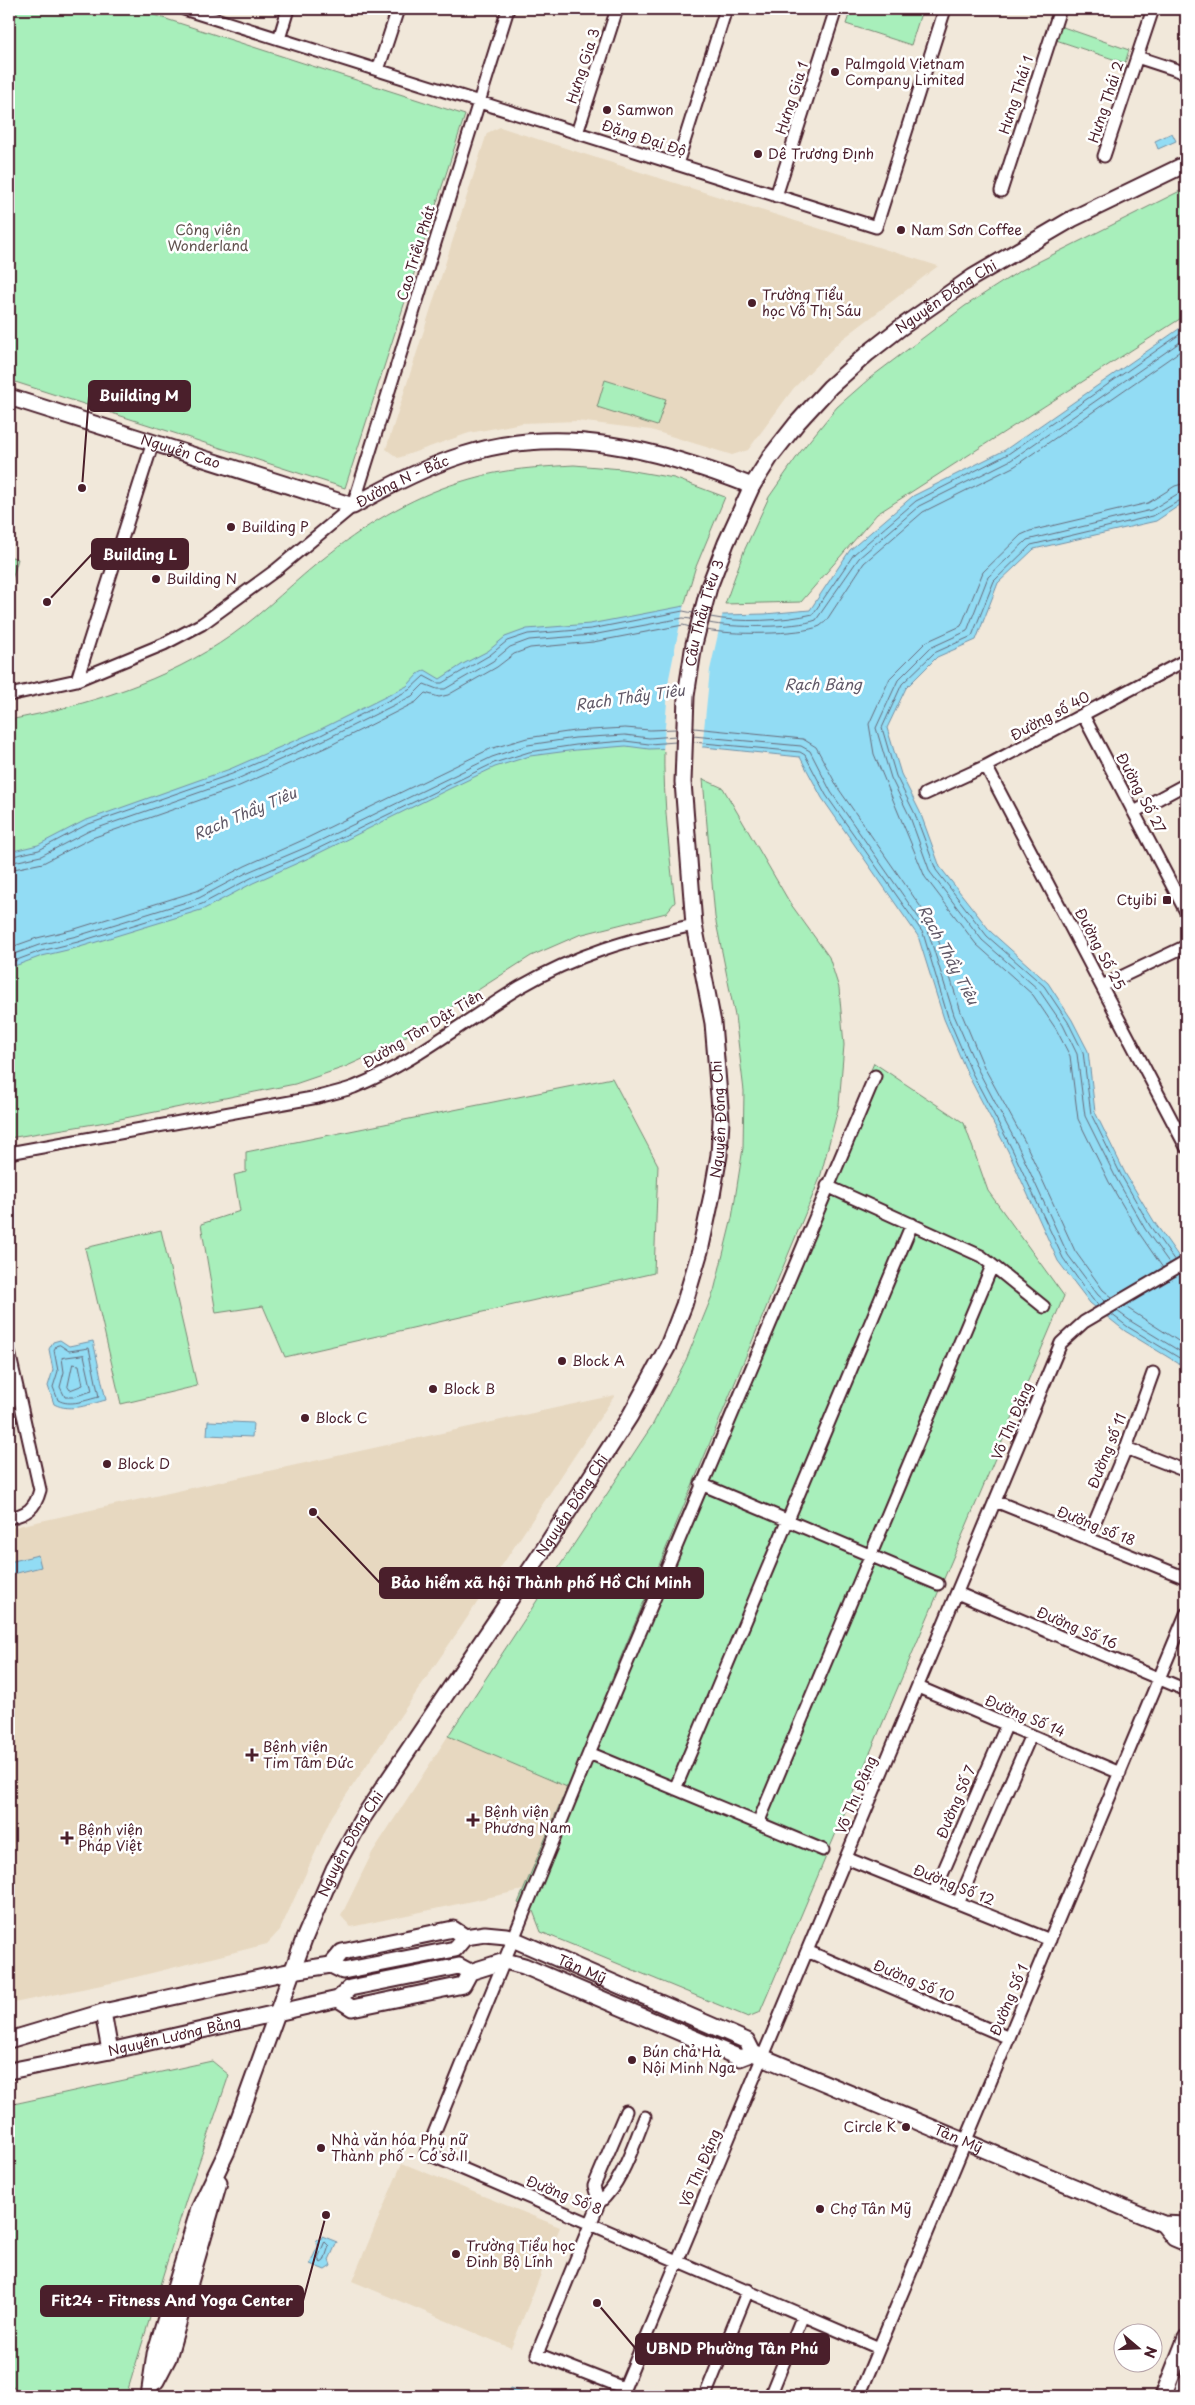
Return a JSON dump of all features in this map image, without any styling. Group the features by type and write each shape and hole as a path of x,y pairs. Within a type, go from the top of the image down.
{"street":[{"name":"Đặng Đại Độ","path":"184,9 876,228 945,9"},
{"path":"279,39 288,9"},
{"path":"378,70 398,9"},
{"name":"Cao Triều Phát","path":"353,506 508,9"},
{"name":"Hưng Gia 3","path":"577,133 617,9"},
{"path":"677,164 726,9"},
{"name":"Hưng Gia 1","path":"776,196 836,9"},
{"name":"Hưng Thái 1","path":"1001,191 1060,9"},
{"name":"Hưng Thái 2","path":"1104,156 1152,9"},
{"name":"Hưng Thái 2","path":"1137,57 1186,73"},
{"name":"Nguyễn Đổng Chi","path":"726,543 752,486 771,456 797,423 830,387 868,352 973,277 1063,224 1186,164"},
{"name":"Nguyễn Cao","path":"9,397 353,506"},
{"name":"Đường N - Bắc","path":"9,695 77,680 164,644 202,624 276,570 353,506 416,473 464,454 499,446 538,441 621,445 703,467 752,486"},
{"path":"77,680 153,442"},
{"name":"Cầu Thầy Tiêu 3","path":"687,834 683,754 689,670 701,615 726,543"},
{"name":"Đường số 40","path":"925,794 986,766 1186,660"},
{"name":"Đường Số 27","path":"1083,715 1186,912"},
{"name":"Đường Số 25","path":"986,766 1186,1147"},
{"path":"1134,812 1186,784"},
{"name":"Nguyễn Đổng Chi","path":"150,2394 168,2358 182,2288 211,2214 227,2151 276,2013 308,1930 346,1844 542,1552 630,1416 664,1354 679,1318 700,1252 719,1154 721,1120 720,1077 713,1023 694,925 687,834"},
{"name":"Đường Tôn Dật Tiên","path":"9,1153 318,1098 354,1087 412,1057 522,987 588,954 620,942 694,925"},
{"path":"1102,986 1186,946"},
{"path":"505,1961 589,1753 875,1076"},
{"path":"827,1186 980,1256 1044,1307"},
{"path":"675,1789 912,1224"},
{"name":"Võ Thị Đặng","path":"622,2392 678,2259 758,2055 807,1952 1061,1343 1084,1322 1186,1262"},
{"path":"758,1823 992,1266"},
{"path":"9,1352 40,1490 32,1509 24,1515 9,1518"},
{"name":"Đường số 11","path":"1088,1538 1126,1448 1153,1373"},
{"path":"1126,1448 1186,1471"},
{"path":"702,1484 938,1584"},
{"name":"Đường số 18","path":"995,1501 1186,1578"},
{"name":"Đường Số 16","path":"957,1593 1186,1690"},
{"name":"Đường Số 1","path":"859,2396 1186,1614"},
{"name":"Đường Số 14","path":"918,1687 1120,1773"},
{"name":"Đường Số 7","path":"934,1893 1007,1724"},
{"path":"958,1903 1031,1735"},
{"path":"589,1753 823,1850"},
{"name":"Đường Số 12","path":"846,1858 1050,1940"},
{"path":"9,2040 104,2012 292,1971 331,1965 343,1971 455,1948 465,1937 485,1934 513,1939"},
{"name":"Tân Mỹ","path":"513,1939 748,2041 758,2055 1163,2224 1186,2225"},
{"name":"Đường Số 10","path":"807,1952 1009,2038"},
{"name":"Tân Mỹ","path":"505,1961 524,1966 740,2058 758,2055"},
{"name":"Nguyễn Lương Bằng","path":"9,2071 110,2051 338,1999 352,2008 463,1985 470,1972 505,1961"},
{"name":"Đường Số 8","path":"505,1961 426,2153 678,2259 879,2348"},
{"path":"621,2008 629,1990"},
{"path":"104,2012 110,2051"},
{"path":"599,2203 594,2186 626,2112"},
{"path":"622,2392 538,2354 599,2203 610,2193 617,2180 645,2116"},
{"name":"Tân Mỹ","path":"1163,2224 1174,2238 1186,2243"},
{"path":"705,2396 748,2290"},
{"path":"770,2396 803,2314"},
{"path":"1163,2396 1186,2338"},
{"path":"1181,2396 1186,2382"}],"shaded area":[{"path":"500,127 938,266 840,341 793,389 748,450 732,455 651,430 577,421 522,423 469,433 398,458 386,449 487,133"},
{"path":"615,1395 461,1627 332,1816 280,1930 267,1944 116,1982 9,2004 9,1528"},
{"name":"Bệnh viện Phương Nam","path":"448,1736 567,1787 523,1890 351,1927 341,1916 372,1853"},
{"name":"Trường Tiểu học Đinh Bộ Lĩnh","path":"402,2163 560,2227 511,2348 352,2281"}],"green space":[{"name":"Công viên Wonderland","path":"9,9 135,9 465,115 345,488 9,380"},
{"path":"851,9 908,9 921,13 911,45 846,24"},
{"path":"1060,26 1129,50 1125,63 1056,40"},
{"path":"1186,188 1186,315 877,514 801,602 725,604 744,551 769,497 801,451 837,407 870,378 965,306 1018,272"},
{"path":"605,380 666,399 657,426 597,407"},
{"path":"574,465 622,469 674,478 725,497 695,569 684,606 9,879 9,720 68,707 125,690 153,679 206,652 245,626 344,543 395,510 432,492 450,485 495,473"},
{"path":"9,556 18,559 9,590"},
{"path":"665,720 665,789 675,902 666,913 579,935 531,956 389,1047 345,1067 295,1084 100,1123 9,1138 9,943 437,773"},
{"path":"703,779 723,788 790,903 829,957 839,988 844,1045 839,1105 820,1178 608,1688 874,1063 964,1123 988,1191 1064,1296 760,2012 748,2017 541,1932 533,1911 518,1903 567,1787 448,1736 653,1424 686,1360 714,1291 732,1218 743,1148 744,1091 735,1016 715,917"},
{"path":"612,1078 658,1165 654,1273 285,1357 263,1306 216,1313 201,1224 240,1211 234,1175 246,1172 246,1152"},
{"path":"161,1230 197,1386 121,1404 85,1248"},
{"path":"212,2061 229,2075 186,2200 126,2396 23,2396 9,2382 9,2105"}],"water":[{"path":"1172,133 1176,141 1158,149 1155,141"},
{"name":"Rạch Bàng","path":"1186,324 1186,501 1156,521 1034,549 998,583 976,640 937,657 906,688 887,728 901,774 920,812 940,867 991,932 1048,983 1072,1020 1088,1051 1095,1112 1125,1173 1155,1223 1186,1267 1186,1368 1125,1331 1090,1303 1058,1261 1008,1151 968,1075 944,1019 918,936 822,798 800,757 704,747 649,749 626,746 530,756 495,767 311,857 253,883 204,909 80,947 42,956 9,968 9,852 38,845 84,821 230,769 319,730 407,686 418,674 425,670 440,679 488,651 505,637 527,629 590,624 684,606 723,615 810,610 850,550 913,496 1005,450"},
{"path":"60,1340 69,1346 93,1341 106,1400 73,1408 60,1407 54,1404 48,1386 53,1370 49,1349 53,1342"},
{"path":"208,1421 253,1423 252,1437 207,1435"},
{"path":"38,1555 41,1567 9,1575 9,1562"},
{"path":"322,2236 337,2242 329,2260 331,2266 325,2270 310,2264 318,2246 316,2240 321,2239"},
{"path":"510,2388 533,2396 507,2396"}],"pier":[{"path":"684,604 723,612 710,670 702,749 663,751 669,678"}],"place":[{"name":"Palmgold Vietnam Company Limited","path":"835,72"},
{"name":"Samwon","path":"607,110"},
{"name":"Dê Trương Định","path":"758,154"},
{"name":"Nam Sơn Coffee","path":"901,230"},
{"name":"Trường Tiểu học Vỗ Thị Sáu","path":"752,303"},
{"name":"Building M","path":"82,488"},
{"name":"Building P","path":"231,527"},
{"name":"Building N","path":"156,579"},
{"name":"Building L","path":"47,602"},
{"name":"Ctyibi","path":"1167,900"},
{"name":"Block A","path":"562,1361"},
{"name":"Block B","path":"433,1389"},
{"name":"Block C","path":"305,1418"},
{"name":"Block D","path":"107,1464"},
{"name":"Bảo hiểm xã hội Thành phố Hồ Chí Minh","path":"313,1512"},
{"name":"Bệnh viện Tim Tâm Đức","path":"252,1755"},
{"name":"Bệnh viện Phương Nam","path":"473,1820"},
{"name":"Bệnh viện Pháp Việt","path":"67,1838"},
{"name":"Bún chả Hà Nội Minh Nga","path":"632,2060"},
{"name":"Circle K","path":"906,2127"},
{"name":"Nhà văn hóa Phụ nữ Thành phố - Cơ sở II","path":"321,2148"},
{"name":"Chợ Tân Mỹ","path":"820,2209"},
{"name":"Fit24 - Fitness And Yoga Center","path":"326,2215"},
{"name":"Trường Tiểu học Đinh Bộ Lĩnh","path":"456,2254"},
{"name":"UBND Phường Tân Phú","path":"597,2303"}],"water label":[{"name":"Rạch Thầy Tiêu","path":"630,698"},
{"name":"Rạch Thầy Tiêu","path":"245,814"},
{"name":"Rạch Thầy Tiêu","path":"948,955"}]}
